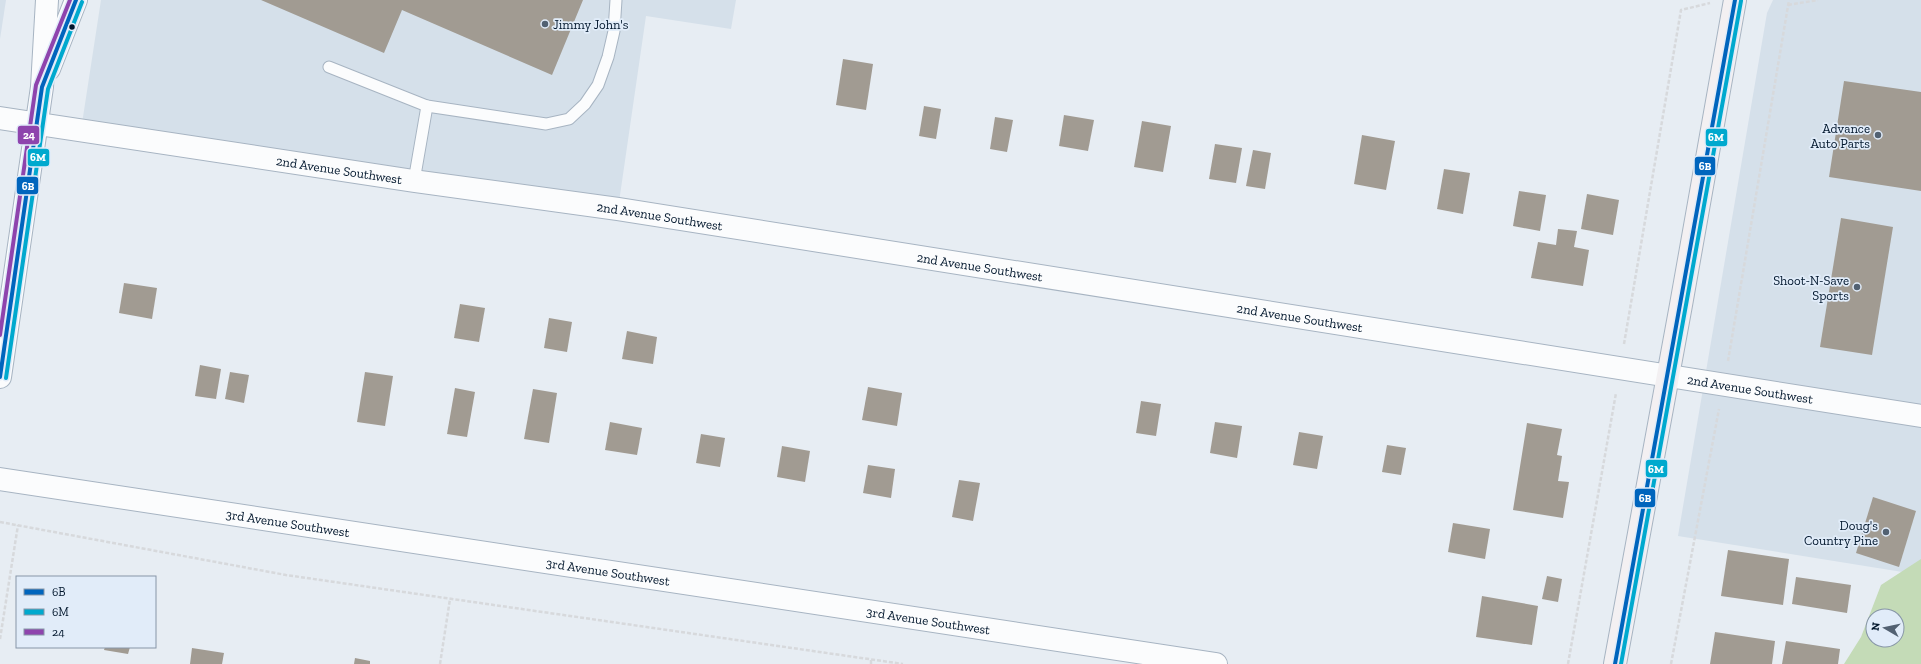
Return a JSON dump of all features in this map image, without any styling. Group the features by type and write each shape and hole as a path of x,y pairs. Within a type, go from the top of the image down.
{"main road":[{"path":"1615,664 1668,376 1725,1"}],"street":[{"path":"0,377 42,86 47,0"},
{"path":"42,86 76,0"},
{"name":"2nd Avenue Southwest","path":"0,118 414,181 626,211 1921,416"},
{"name":"3rd Avenue Southwest","path":"0,479 1216,664"}],"lane":[{"path":"329,67 426,106 546,124 569,119 586,104 598,85 608,57 614,31 616,0"},
{"path":"414,181 426,106"}],"path":[{"path":"1671,664 1724,385 1788,0"},
{"path":"1788,5 1818,0"},
{"path":"1568,664 1681,10 1725,1"},
{"path":"0,522 286,575 903,664"},
{"path":"0,639 18,525"},
{"path":"440,664 450,599"},
{"path":"871,659 871,664"}],"shaded area":[{"path":"0,0 6,0 0,39"},
{"path":"101,0 736,0 731,29 646,16 618,209 81,130"},
{"path":"1773,0 1921,0 1921,575 1678,536 1767,13"}],"green space":[{"path":"1921,559 1921,664 1844,664 1861,637 1865,627 1865,648 1905,648 1905,608 1872,608 1881,585"}],"building":[{"path":"261,0 583,0 552,75 402,10 384,53"},
{"path":"843,59 873,64 866,110 836,105"},
{"name":"Advance Auto Parts","path":"1844,81 1921,92 1921,191 1829,177"},
{"path":"924,106 941,109 936,139 919,136"},
{"path":"1064,115 1094,120 1088,151 1059,146"},
{"path":"995,117 1013,120 1007,152 990,149"},
{"path":"1142,121 1171,126 1163,172 1134,167"},
{"path":"1362,135 1395,141 1386,190 1354,184"},
{"path":"1215,144 1242,148 1236,183 1209,179"},
{"path":"1253,150 1271,153 1265,189 1246,186"},
{"path":"1444,169 1470,173 1463,214 1437,209"},
{"path":"1519,191 1546,195 1540,231 1513,226"},
{"path":"1587,194 1619,200 1613,235 1581,229"},
{"name":"Shoot-N-Save Sports","path":"1841,218 1893,227 1872,355 1820,347"},
{"path":"1558,229 1577,231 1574,247 1589,250 1583,286 1531,278 1538,242 1556,245"},
{"path":"124,283 157,288 152,319 119,313"},
{"path":"460,304 485,308 479,342 454,338"},
{"path":"549,318 572,322 567,352 544,348"},
{"path":"627,331 657,337 653,364 622,359"},
{"path":"200,365 221,369 216,399 195,396"},
{"path":"230,372 249,375 244,403 225,399"},
{"path":"365,372 393,376 385,426 357,422"},
{"path":"868,387 902,393 897,426 862,420"},
{"path":"455,388 475,392 467,437 447,434"},
{"path":"533,389 557,393 549,443 524,439"},
{"path":"1141,401 1161,404 1156,436 1136,433"},
{"path":"610,422 642,428 637,455 605,450"},
{"path":"1215,422 1242,426 1237,458 1210,453"},
{"path":"1527,423 1562,429 1557,455 1562,456 1558,481 1569,482 1563,518 1513,510"},
{"path":"1299,432 1323,436 1317,469 1293,465"},
{"path":"701,434 725,438 720,467 696,463"},
{"path":"1387,445 1406,448 1401,475 1382,472"},
{"path":"782,446 810,451 805,482 777,477"},
{"path":"868,465 895,469 891,498 863,493"},
{"path":"959,480 980,483 973,521 952,517"},
{"name":"Doug's Country Pine","path":"1873,497 1916,511 1899,567 1856,553"},
{"path":"1453,523 1490,529 1485,559 1448,552"},
{"path":"1728,550 1789,559 1783,605 1721,596"},
{"path":"1547,576 1562,579 1558,602 1542,599"},
{"path":"1796,577 1851,585 1847,613 1792,604"},
{"path":"1482,596 1538,606 1532,645 1476,637"},
{"path":"1715,632 1775,641 1772,664 1710,664"},
{"path":"1786,641 1840,649 1838,664 1782,664"},
{"path":"105,648 130,648 128,654 104,650"},
{"path":"192,648 224,653 222,664 190,664"},
{"path":"355,658 370,661 370,664 354,664"}],"transit line":[{"name":"24","path":"0,335 36,85 70,0"},
{"name":"6B","path":"0,377 42,87 76,0"},
{"name":"6B","path":"1615,664 1735,0"},
{"name":"6M","path":"1621,664 1741,1"},
{"name":"6M","path":"6,378 48,89 82,2"}],"place":[{"name":"Jimmy John's","path":"545,24"},
{"name":"Advance Auto Parts","path":"1878,135"},
{"name":"Shoot-N-Save Sports","path":"1857,287"},
{"name":"Doug's Country Pine","path":"1886,532"}]}
